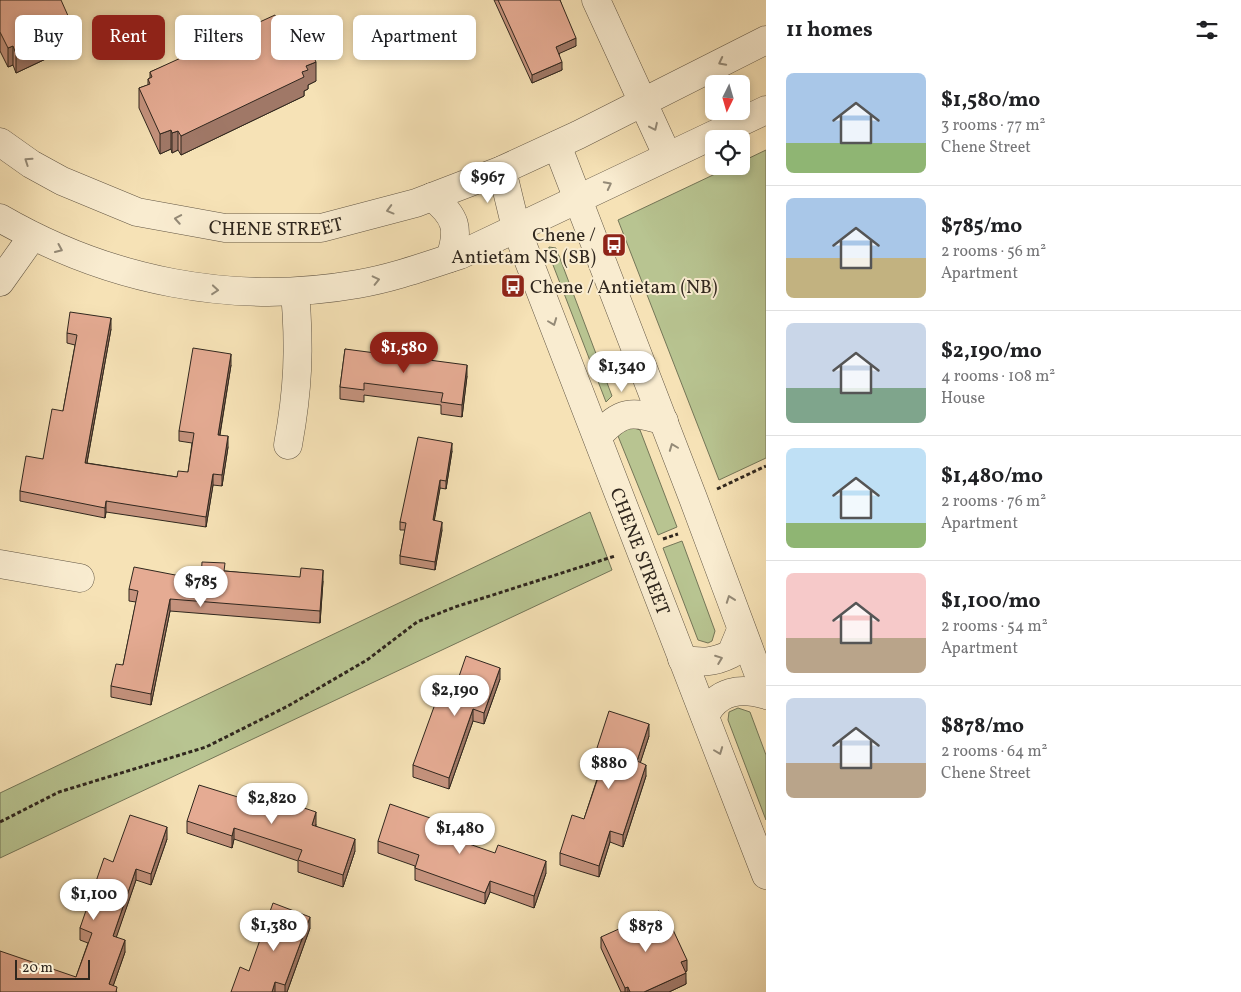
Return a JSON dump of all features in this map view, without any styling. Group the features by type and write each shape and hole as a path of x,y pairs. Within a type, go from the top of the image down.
{"street":[{"path":"597,3 667,155"},
{"path":"502,170 643,103 766,40"},
{"path":"0,218 32,237 76,257 144,278 200,289 245,292 295,292 358,284 407,273 450,258 577,201 667,155 766,110"},
{"name":"CHENE STREET","path":"0,142 31,164 62,181 137,212 225,228 321,228 432,197 502,170 516,228 598,436 766,875"},
{"path":"557,145 577,201 752,640 766,694 750,690 732,691 710,705 705,716"},
{"path":"432,197 444,207 453,219 457,240 450,258"},
{"path":"0,282 32,237"},
{"path":"288,445 296,401 299,366 295,292"},
{"path":"598,436 611,422 623,414 643,414 664,421"},
{"path":"0,564 80,578"},
{"path":"682,659 702,663 717,661 752,640"}],"path":[{"path":"717,488 766,466"},
{"path":"658,541 681,533"},
{"path":"0,822 59,792 206,747 288,706 367,660 417,622 455,607 611,557"}],"green space":[{"path":"766,150 766,458 719,480 618,220 713,175 750,175 750,158"},
{"path":"549,247 556,248 612,396 606,402 548,252"},
{"path":"629,426 640,430 677,527 658,535 618,436 623,429"},
{"path":"590,512 612,570 0,858 0,793"},
{"path":"682,541 715,631 712,641 708,643 698,640 663,548"},
{"path":"738,708 750,712 766,755 766,820 728,720 729,712"}],"building":[{"path":"0,0 61,0 68,15 15,15 15,51 13,46 8,48 0,32"},
{"path":"498,0 560,0 576,38 556,47 562,62 532,75"},
{"path":"271,17 271,60 315,60 316,62 306,66 308,70 302,72 304,77 181,136 178,131 172,133 171,130 160,134 139,88 150,84 148,79 152,77 150,72 176,60 261,60 261,21"},
{"path":"70,312 111,318 85,463 177,477 178,471 188,472 194,433 179,431 193,348 231,354 218,435 228,436 222,475 213,474 206,517 106,501 105,508 20,491 26,456 43,459 52,409 63,411 77,335 67,333"},
{"path":"345,349 467,365 462,405 441,402 443,393 364,383 364,390 340,387"},
{"path":"418,437 452,443 446,481 440,480 433,520 442,522 435,562 400,556 406,523 400,522"},
{"path":"202,562 225,563 224,571 300,577 301,568 323,570 320,611 170,599 151,694 111,686 116,664 123,665 138,591 129,589 134,567 201,580"},
{"path":"466,656 500,668 484,713 473,709 449,778 413,765 439,693 452,697"},
{"path":"609,711 649,724 637,761 646,765 623,835 610,831 599,866 560,853 572,815 584,819 606,754 596,751"},
{"path":"199,785 241,798 245,788 316,812 312,825 355,839 343,875 298,860 302,850 234,828 232,836 187,821"},
{"path":"390,804 433,819 429,830 495,853 498,845 546,861 534,896 490,881 485,893 415,868 419,855 378,841"},
{"path":"130,815 167,827 151,874 136,869 113,936 125,940 109,984 117,987 116,992 0,992 0,951 76,977 92,933 80,928 104,858 113,862"},
{"path":"273,903 310,917 285,985 275,982 272,992 231,992 240,967 249,971"},
{"path":"659,911 664,922 668,919 687,960 681,962 686,973 644,992 630,992 628,987 625,988 601,937"}],"place":[{"name":"Chene / Antietam NS (SB)","path":"614,245"},
{"name":"Chene / Antietam (NB)","path":"513,286"}]}
